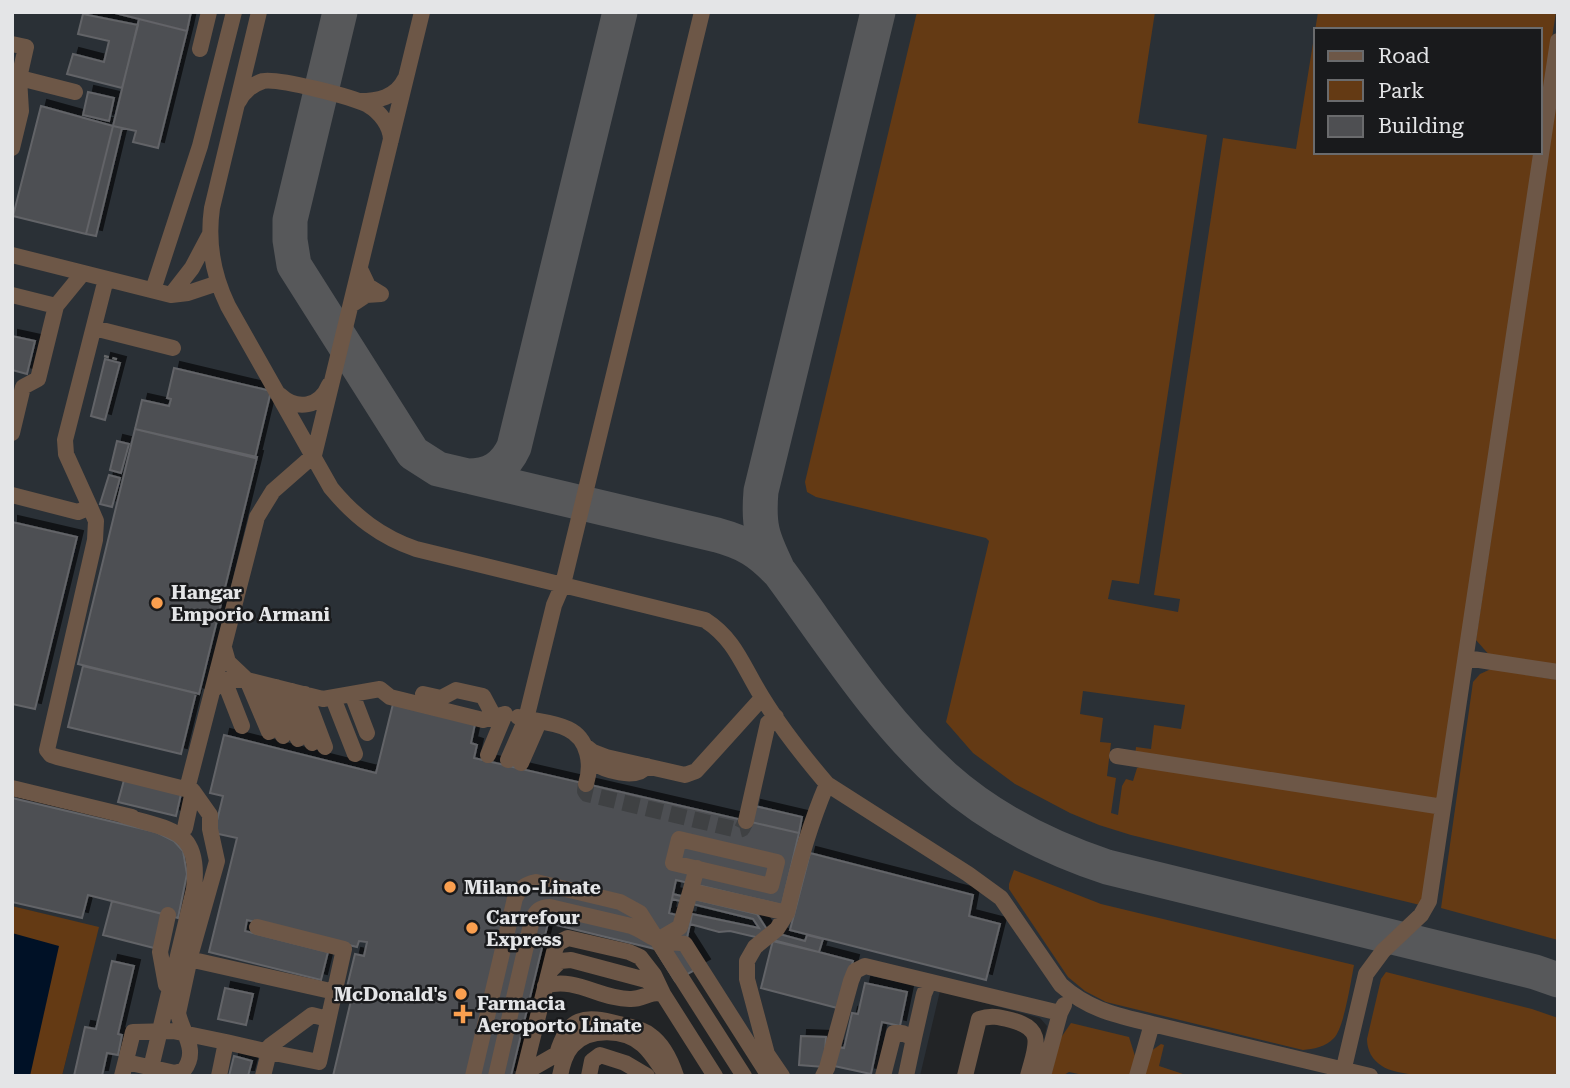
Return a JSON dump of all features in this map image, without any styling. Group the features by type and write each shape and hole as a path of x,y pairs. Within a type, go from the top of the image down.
{"lane":[{"path":"200,49 209,12"},
{"path":"153,290 200,146 234,12"},
{"path":"259,12 212,208 210,234 218,283 228,306 331,488 353,512 366,524 398,543 416,549 705,620 721,630 733,644 762,698 827,785 968,874 1001,898 1061,985 1071,995 1104,1012 1343,1073 1370,1076"},
{"path":"284,736 257,685 228,662 224,648 257,517 273,491 314,455 422,12"},
{"path":"515,716 504,759 515,716 563,584 702,12"},
{"path":"253,40 260,66 282,82"},
{"path":"1542,148 1558,41"},
{"path":"12,44 26,47 15,77 21,111 12,148"},
{"path":"358,100 385,98 402,85 408,74"},
{"path":"15,77 75,92"},
{"path":"237,105 241,97 264,81 282,82 358,100 370,106 384,120 391,132 390,146"},
{"path":"1343,1073 1366,974 1383,951 1421,915 1429,901 1541,154"},
{"path":"172,295 192,268 210,234"},
{"path":"12,255 172,295 188,293 218,283"},
{"path":"351,305 366,295 389,296 368,286 360,269"},
{"path":"12,433 23,387 38,379 56,306 83,273"},
{"path":"106,279 65,440 66,454 96,521 95,540 47,750 57,757 190,790 210,815 210,829 218,861 186,957"},
{"path":"12,295 56,306"},
{"path":"94,328 173,348"},
{"path":"277,392 287,401 298,405 311,405 320,400 327,391 335,373"},
{"path":"12,496 78,512 90,507"},
{"path":"224,648 257,685 284,736"},
{"path":"1466,658 1558,672"},
{"path":"257,685 338,697 391,686 441,698 456,690 483,696 515,716 570,729 593,752 685,775 696,771 762,698"},
{"path":"185,828 190,790 257,685"},
{"path":"257,685 284,736"},
{"path":"257,685 284,736"},
{"path":"380,689 390,697 483,720 515,716"},
{"path":"338,697 368,733"},
{"path":"338,697 354,752"},
{"path":"746,821 768,723 776,717"},
{"path":"584,745 590,761 586,784"},
{"path":"1117,756 1443,807"},
{"path":"590,761 598,766 635,775 642,773 647,766"},
{"path":"782,1076 767,1055 747,979 747,961 755,947 777,929 786,913 817,807 827,785"},
{"path":"12,788 185,828 198,840 205,853 207,882 191,943 167,994 150,1072"},
{"path":"122,815 180,834 192,848 197,866 178,1013 187,1034 191,1076"},
{"path":"679,839 777,862 771,886 696,868 673,863 679,839"},
{"path":"657,940 680,927 696,889 696,868"},
{"path":"473,1076 515,898 520,890 536,882 620,902 640,913 744,1076"},
{"path":"696,889 786,913"},
{"path":"496,1076 535,912 543,907 631,926 643,930 657,940 685,944 769,1076"},
{"path":"167,994 160,952 168,915"},
{"path":"191,1055 184,1070 175,1073 124,1069 134,1032 187,1034 319,1062 344,949 257,927"},
{"path":"524,1074 558,943 564,938 572,938 640,957 654,975 663,994 715,1076"},
{"path":"689,950 679,956 757,1076"},
{"path":"186,957 334,992"},
{"path":"823,1076 850,981 855,971 865,966 1059,1013"},
{"path":"547,980 630,1000 653,992 663,994"},
{"path":"906,1076 929,982"},
{"path":"1043,1076 1059,1013 1071,995"},
{"path":"263,1076 270,1046 312,1015 328,1019"},
{"path":"965,1076 979,1019 990,1015 1026,1023 1034,1030 1037,1040 1028,1076"},
{"path":"524,1074 557,1054 562,1038 570,1026 585,1019 594,1019 643,1030 652,1035 667,1055 676,1076"},
{"path":"1137,1076 1152,1024"},
{"path":"560,1076 568,1052 575,1043 603,1032 627,1037 642,1044 667,1076"},
{"path":"883,1076 894,1033 914,1038"},
{"path":"219,1076 226,1042"},
{"path":"589,1076 592,1061 600,1055 625,1063 648,1076"}],"path":[{"path":"104,356 120,360"}],"shaded area":[{"path":"12,12 1558,12 1558,1076 1035,1076 1047,1026 1040,1018 940,991 920,1076 772,1076 704,965 675,981 655,949 548,923 511,1076 62,1076 98,928 12,906"}],"green space":[{"path":"917,12 1155,12 1138,123 1207,135 1139,584 1112,580 1108,599 1178,612 1180,599 1154,595 1223,138 1296,149 1314,37 1314,154 1535,154 1437,800 1135,757 1136,747 1151,749 1154,725 1181,729 1185,705 1083,691 1080,714 1103,718 1100,742 1111,743 1107,776 1116,778 1111,813 1118,815 1122,786 1126,779 1133,781 1137,768 1147,764 1430,810 1435,814 1420,905 1131,835 1070,813 1015,784 973,753 946,722 989,541 986,538 816,497 807,492 805,482"},
{"path":"1318,12 1556,12 1542,103 1542,28 1315,28"},
{"path":"1558,82 1558,667 1491,657 1476,640"},
{"path":"1491,669 1558,680 1558,940 1441,908 1473,682 1480,674"},
{"path":"1014,870 1101,904 1354,965 1347,1004 1338,1033 1323,1045 1303,1050 1106,1002 1085,991 1068,977 1009,889"},
{"path":"12,906 99,927 62,1076 12,1076"},
{"path":"1386,972 1558,1018 1558,1076 1439,1077 1415,1075 1382,1066 1371,1054 1367,1039 1381,979"},
{"path":"1071,1023 1129,1037 1135,1056 1130,1076 1088,1076 1069,1072 1062,1076 1051,1076 1060,1039"},
{"path":"1161,1044 1164,1045 1159,1066 1189,1076 1141,1076 1151,1051"}],"water":[{"path":"12,933 59,946 30,1076 12,1076"}],"building":[{"path":"111,12 191,12 187,31"},
{"path":"83,14 138,25 122,88 67,74 73,54 104,62 109,41 78,34"},
{"path":"139,19 187,31 158,148 133,142 136,131 113,126"},
{"path":"88,92 114,98 109,121 83,115"},
{"path":"41,106 113,126 86,234 13,216"},
{"path":"113,126 122,128 96,236 86,234"},
{"path":"12,336 35,341 27,374 12,370"},
{"path":"105,359 120,363 105,420 91,416"},
{"path":"174,368 271,391 255,458 135,429 142,400 169,406 171,399 167,398"},
{"name":"Hangar Emporio Armani","path":"135,429 257,457 199,694 78,664"},
{"path":"117,441 129,444 121,473 110,470"},
{"path":"109,475 120,478 112,507 100,504"},
{"path":"12,522 77,537 35,709 12,704"},
{"path":"83,666 196,693 181,754 68,727"},
{"name":"Milano-Linate","path":"393,704 475,724 471,743 477,745 474,758 799,833 782,905 676,880 669,913 691,919 687,938 704,965 675,981 655,949 548,923 511,1076 333,1076 354,988 347,987 355,954 364,956 367,942 359,941 357,947 247,920 245,931 328,952 321,980 209,952 237,838 214,833 223,796 210,793 224,735 376,773"},
{"path":"124,780 181,794 176,816 118,802"},
{"path":"12,798 156,832 174,841 183,851 187,874 178,918 88,895 82,918 12,902"},
{"path":"755,806 802,817 799,833 751,822"},
{"path":"810,853 973,895 969,916 1000,924 986,980 790,930"},
{"path":"673,894 757,914 768,931 805,941 807,935 823,939 819,952 690,924 692,914 759,928 753,919 672,899"},
{"path":"112,901 163,914 154,948 103,935"},
{"path":"773,940 853,961 841,1009 761,988"},
{"path":"112,961 134,966 118,1034 122,1035 118,1055 107,1053 102,1076 74,1076 85,1027 96,1029"},
{"path":"865,983 907,992 900,1026 882,1022 871,1074 834,1066 838,1047 844,1048 852,1013 858,1014"},
{"path":"225,988 253,994 246,1025 218,1019"},
{"path":"801,1036 826,1037 824,1067 799,1065"},
{"path":"234,1056 252,1061 248,1076 229,1076"}],"taxiway":[{"path":"340,12 290,220 294,265 413,453 438,469 717,535 752,549 780,573 877,705 920,754 981,806 1041,841 1107,867 1535,972 1558,980"},
{"path":"468,476 496,469 514,447 620,12"},
{"path":"777,568 762,531 761,491 878,12"}],"tunnel":[{"path":"586,784 587,794 738,830 742,829 746,821"}],"place":[{"name":"Hangar Emporio Armani","path":"157,603"},
{"name":"Milano-Linate","path":"450,887"},
{"name":"Carrefour Express","path":"472,928"},
{"name":"McDonald's","path":"461,994"},
{"name":"Farmacia Aeroporto Linate","path":"463,1014"}]}
